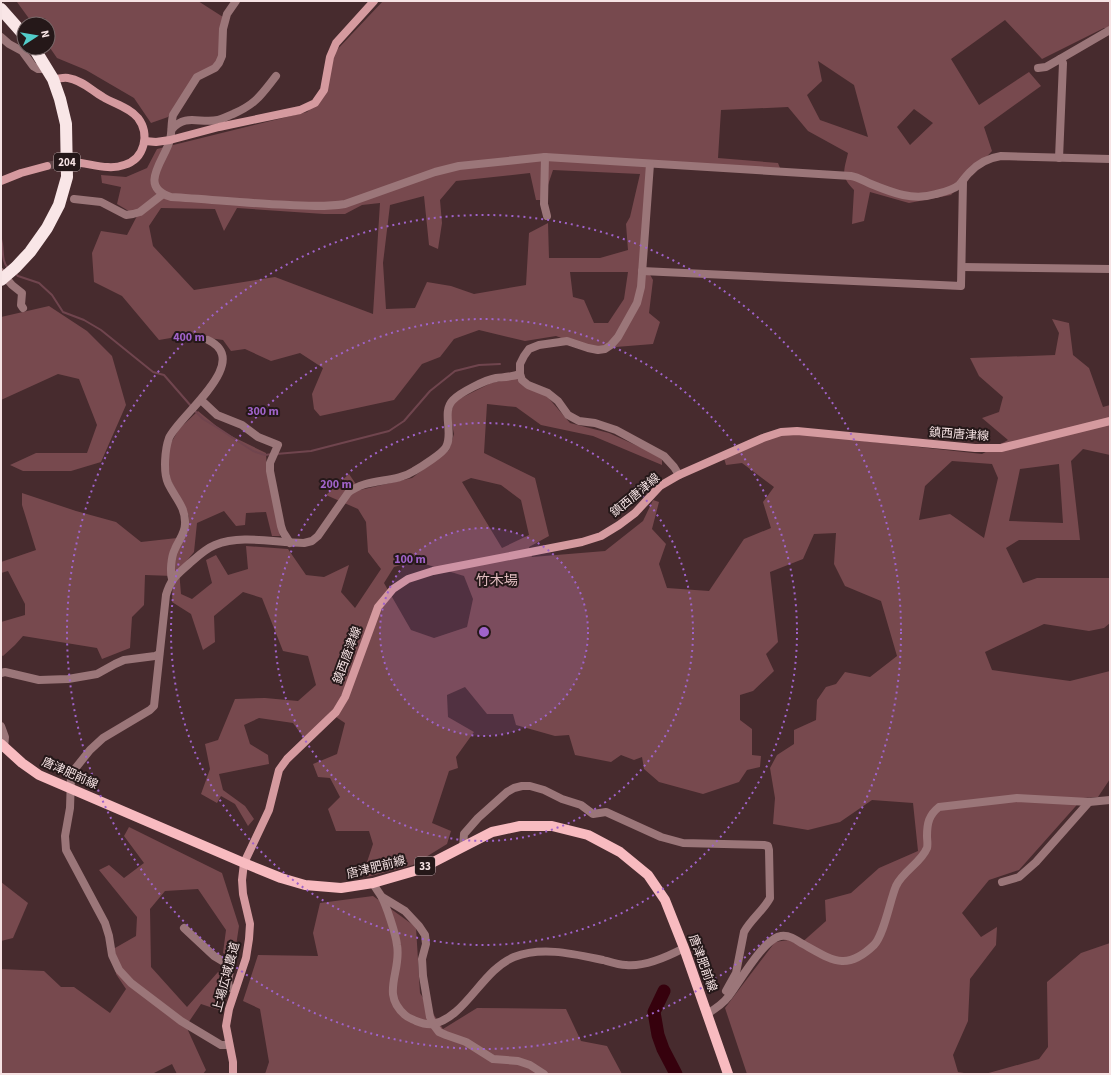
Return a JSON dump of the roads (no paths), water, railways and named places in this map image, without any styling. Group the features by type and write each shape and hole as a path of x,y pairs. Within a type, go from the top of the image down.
{"highway":[{"path":"1,9 16,26"},
{"name":"204","path":"2,276 16,267 30,252 46,228 59,205 67,178 66,124 60,99 50,74 39,56"}],"main road":[{"path":"145,141 156,142 170,140 219,127 300,110 315,103 324,90 330,57 336,43 374,1"},
{"path":"50,74 79,81 104,98 128,109 137,117 143,129 145,141 142,151 134,160 124,165 110,167 81,163"},
{"path":"1,181 21,173 47,166"},
{"name":"鎮西唐津線","path":"244,863 268,810 279,770 287,759 336,712 345,697 378,607 393,589 408,579 433,571 582,542 600,536 635,513 660,486 679,475 763,438 781,432 797,431 976,448 1000,448 1110,422"},
{"name":"唐津肥前線","path":"3,746 22,763 39,775 244,863 281,878 306,885 341,888 373,884 418,870 492,832 520,826 552,826 588,835 620,852 648,875 664,900 684,948 728,1074"},
{"name":"上場広域農道","path":"233,1074 233,1062 226,1026 229,1009 246,958 249,939 250,924 243,894 242,880 244,863"}],"street":[{"path":"236,1 227,14 223,29 222,56 219,64 197,78 173,115 171,121 172,129 170,140 166,151 157,165 155,174 157,188 164,194 171,197 290,205 332,206 345,204 435,172 459,166 545,157 851,176 858,177 887,191 905,197 916,198 928,197 946,192 963,181 967,174 976,165 991,158 1001,156 1110,159"},
{"path":"1038,68 1046,67 1110,30"},
{"path":"1,37 9,44 22,51 33,66 50,74"},
{"path":"1059,158 1064,68 1060,59"},
{"path":"172,129 177,123 185,120 220,120 248,107 259,99 276,76"},
{"path":"545,157 544,204 547,216"},
{"path":"650,164 641,287 637,303 618,337 605,349 598,350 566,341 539,345 529,349 524,356 520,364 520,374 522,380 528,385 548,393 558,401 568,415 579,421 594,423 616,430 664,456 679,475"},
{"path":"642,271 961,286 963,181"},
{"path":"74,199 101,202 126,215 140,212 164,194"},
{"path":"962,267 1110,269"},
{"path":"2,276 22,293 21,305 24,308"},
{"path":"208,340 215,343 220,349 222,357 221,369 211,387 199,402 172,430 166,446 166,475 168,483 184,508 185,526 183,535 174,551 171,575 172,579 166,595 154,706 150,710 103,738 90,750 74,770 70,777 70,808 65,836 66,850 105,923 112,955 119,970 131,983 181,1020 221,1045 229,1045"},
{"path":"172,579 204,552 215,545 227,541 252,540 304,543 312,541 318,536 348,492 354,487 403,476 413,472 445,449 449,441 450,431 448,410 451,402 457,396 489,380 520,374"},
{"path":"199,402 217,415 242,425 258,437 278,445 270,464 270,471 281,526 290,543"},
{"path":"1,673 5,672 39,680 68,679 97,674 124,660 155,656 159,654"},
{"path":"1,726 6,737 3,746"},
{"path":"463,847 464,834 478,818 507,792 514,788 530,786 581,805 593,814 606,812 661,837 683,843 768,846 770,898 767,904 747,926 744,932 736,973 717,1008"},
{"path":"707,1014 717,1008 728,998 752,963 769,942 775,938 782,936 791,937 840,962 849,961 861,956 875,944 897,885 906,872 924,854 928,846 927,826 932,813 939,807 1017,798 1089,802 1110,800"},
{"path":"1002,882 1019,877 1036,862 1089,802"},
{"path":"373,884 382,897 397,945 398,958 392,986 392,997 397,1007 406,1016 423,1024 433,1024 456,1012 492,972 512,958 527,952 545,951 573,954 626,965 638,965 684,948"},
{"path":"382,897 405,911 419,926 424,935 426,944 422,959 423,976 430,1017 439,1032 466,1042 493,1058 518,1061 530,1065 544,1074"},
{"path":"184,928 214,956 230,965 231,970 227,983 229,987 235,990"}],"waterway":[{"path":"1,239 4,262 8,268"},
{"path":"15,273 18,276 39,283 52,295 63,312 84,320 101,330 153,372 164,375 191,406"},
{"path":"276,454 311,451 389,431 404,421 430,391 455,371 479,365 500,364"},
{"path":"194,410 203,419 253,451 265,455 272,454"},
{"path":"664,991 654,1012 658,1035 663,1049 676,1074"}],"tunnel":[{"path":"47,166 63,163 81,163"}],"district":[{"name":"竹木場","path":"497,580"}]}
